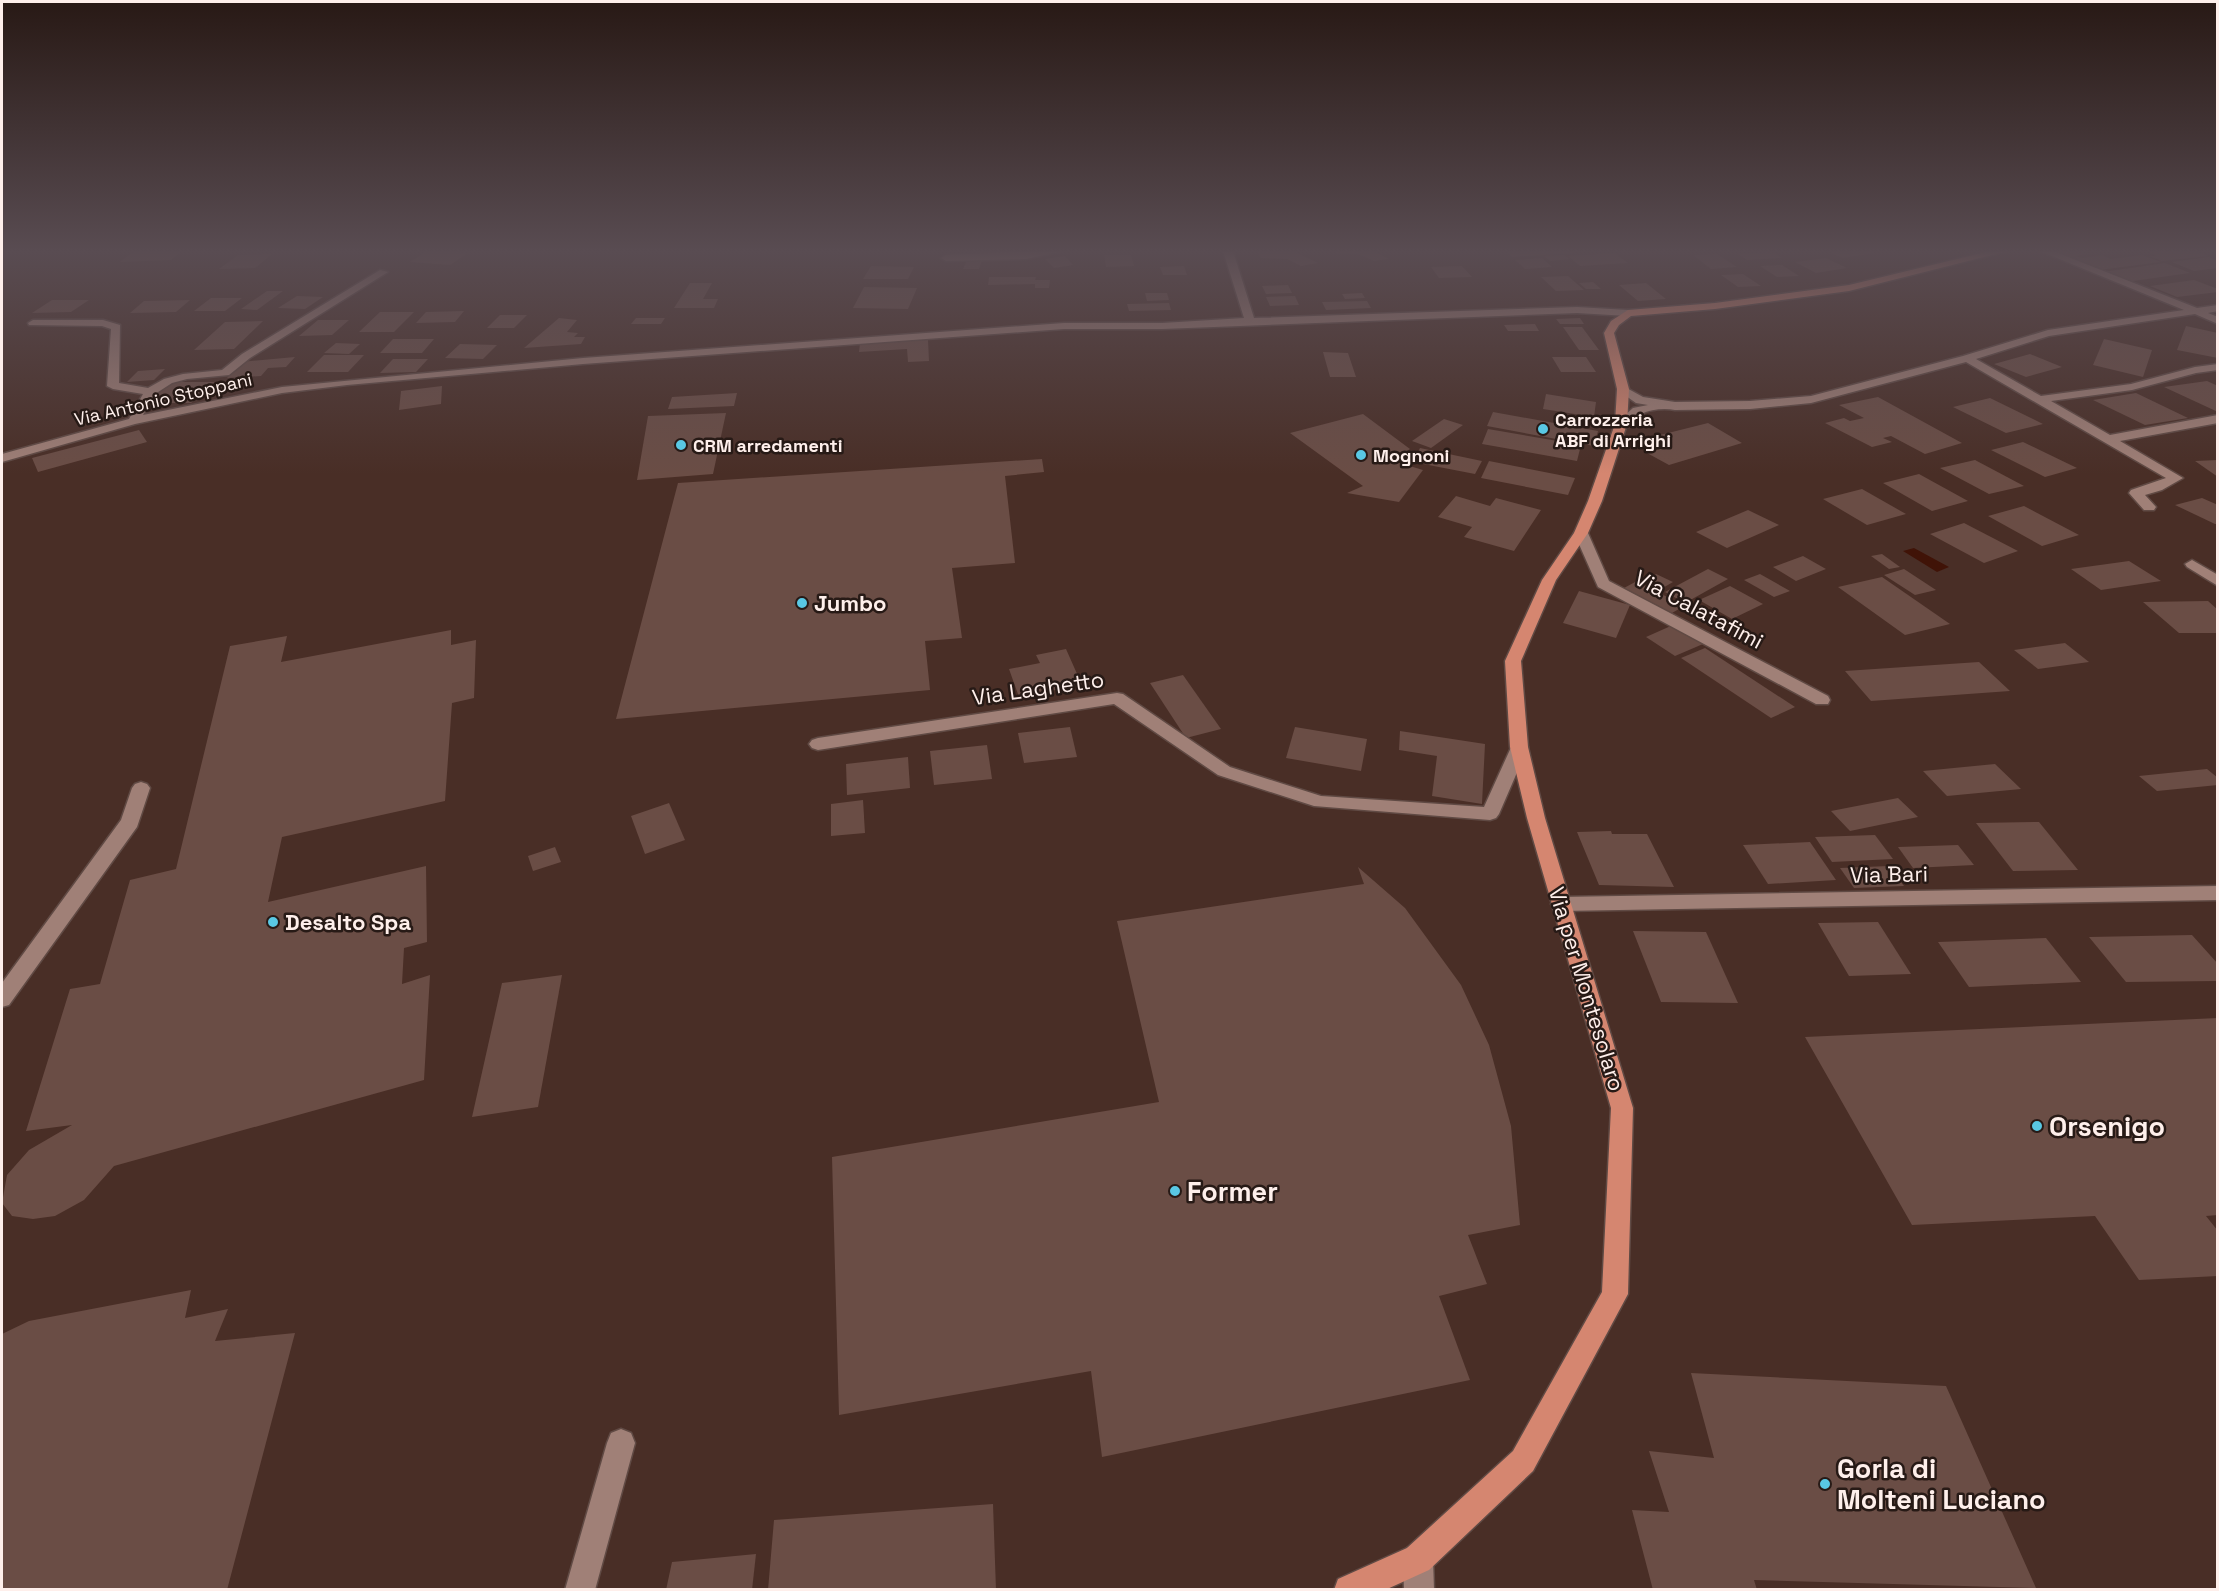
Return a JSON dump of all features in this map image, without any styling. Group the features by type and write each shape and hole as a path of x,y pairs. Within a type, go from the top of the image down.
{"main road":[{"path":"1609,333 1614,325"},
{"name":"Via per Montesolaro","path":"1349,1590 1418,1559 1523,1461 1615,1294 1622,1108 1536,818 1519,747 1513,661 1549,580 1581,533 1595,501 1621,424 1623,389 1609,333"}],"street":[{"path":"110,325 116,327 113,386 150,392"},
{"path":"134,421 150,392 168,381 187,376 225,373 246,356 296,325"},
{"name":"Via Antonio Stoppani","path":"2,459 60,440 134,421 282,390 468,370 983,331 1064,326 1175,325"},
{"path":"1602,325 1609,333"},
{"path":"1623,389 1640,400 1663,405 1750,405 1811,399 1967,358 2048,333 2100,325"},
{"path":"1967,358 2176,478 2157,488 2136,493 2149,507"},
{"path":"2041,399 2132,387 2195,370 2217,367"},
{"path":"1621,424 1637,411 1663,405"},
{"path":"2110,439 2217,419"},
{"name":"Via Calatafimi","path":"1581,533 1603,584 1822,700"},
{"path":"2192,564 2217,582"},
{"name":"Via Laghetto","path":"818,744 1117,698 1224,771 1320,802 1490,814 1519,747"},
{"path":"2,999 130,822 141,788"},
{"name":"Via Bari","path":"1562,904 2217,893"},
{"path":"580,1590 621,1443"},
{"path":"1418,1559 1419,1590"}],"shaded area":[{"path":"1914,548 1949,567 1937,572 1903,551"}],"building":[{"path":"221,325 259,325 234,349 194,350"},
{"path":"312,325 343,325 332,335 299,336"},
{"path":"366,325 401,325 394,332 359,332"},
{"path":"490,325 517,325 514,328 487,328"},
{"path":"551,325 573,325 567,332 578,333 574,337 585,337 581,344 524,348"},
{"path":"1504,325 1536,325 1539,331 1508,331"},
{"path":"2186,326 2218,333 2218,358 2177,350"},
{"path":"1563,327 1582,327 1599,350 1579,350"},
{"path":"393,339 434,339 422,353 380,353"},
{"path":"2104,339 2152,350 2143,377 2093,365"},
{"path":"928,340 929,361 908,362 907,349 859,352 860,343"},
{"path":"336,343 360,344 349,354 324,353"},
{"path":"460,344 497,345 483,359 445,358"},
{"path":"1323,352 1348,353 1356,377 1330,377"},
{"path":"2030,354 2062,367 2026,377 1994,364"},
{"path":"324,355 364,355 348,372 307,372"},
{"path":"295,357 286,367 268,368 261,376 227,378 241,362"},
{"path":"1552,357 1586,357 1596,372 1561,372"},
{"path":"393,359 428,359 416,372 380,373"},
{"path":"165,369 154,380 127,382 138,371"},
{"path":"2207,381 2218,386 2218,412 2164,387"},
{"path":"173,382 217,382 191,403 145,403"},
{"path":"442,386 441,404 399,410 401,391"},
{"path":"737,393 734,406 668,409 672,397"},
{"path":"2136,393 2188,418 2145,425 2093,400"},
{"path":"1546,394 1596,402 1594,417 1543,409"},
{"path":"1878,397 1962,443 1925,454 1891,436 1883,438 1892,442 1872,447 1825,423 1844,418 1850,421 1864,418 1839,405"},
{"path":"1990,398 2043,424 2006,433 1953,407"},
{"name":"Carrozzeria ABF di Arrighi","path":"1493,412 1598,431 1594,446 1487,426"},
{"name":"CRM arredamenti","path":"726,413 713,474 637,480 648,416"},
{"name":"Mognoni","path":"1363,414 1410,449 1393,461 1423,470 1399,502 1347,493 1363,486 1290,433"},
{"path":"1444,419 1463,425 1431,448 1412,441"},
{"path":"1708,423 1742,443 1669,465 1647,453 1658,449 1650,446 1663,442 1656,436"},
{"path":"1488,429 1581,445 1577,461 1482,444"},
{"path":"139,430 147,442 38,472 32,458"},
{"path":"2023,442 2077,468 2045,477 1991,450"},
{"path":"1420,448 1482,461 1475,474 1413,462"},
{"name":"Jumbo","path":"1042,459 1044,472 1005,476 1015,563 952,568 962,638 925,641 930,690 616,719 678,483"},
{"path":"1975,460 2024,486 1989,494 1940,468"},
{"path":"2218,460 2218,477 2195,461"},
{"path":"1489,461 1575,478 1568,495 1481,478"},
{"path":"1919,474 1968,501 1932,511 1883,483"},
{"path":"1862,489 1906,514 1867,525 1823,499"},
{"path":"1456,496 1490,506 1496,498 1541,510 1514,551 1464,537 1472,527 1438,517"},
{"path":"2202,498 2218,505 2218,524 2175,505"},
{"path":"2024,506 2079,535 2042,546 1988,516"},
{"path":"1748,510 1779,525 1727,548 1696,532"},
{"path":"1964,523 2018,551 1984,563 1930,534"},
{"path":"1882,554 1900,567 1889,569 1871,556"},
{"path":"1803,556 1826,569 1796,581 1773,567"},
{"path":"2129,561 2161,581 2101,590 2071,569"},
{"path":"1708,569 1728,579 1685,603 1665,592"},
{"path":"1904,569 1936,590 1915,595 1884,575"},
{"path":"1656,574 1673,582 1661,589 1645,582"},
{"path":"1760,574 1790,591 1774,597 1744,580"},
{"path":"1882,577 1950,624 1905,635 1838,587"},
{"path":"1637,581 1684,606 1672,613 1624,588"},
{"path":"1730,586 1763,604 1732,619 1699,600"},
{"path":"1579,591 1630,605 1616,638 1563,623"},
{"path":"2208,601 2218,610 2218,633 2179,633 2143,602"},
{"path":"1673,625 1703,644 1675,656 1646,637"},
{"name":"Desalto Spa","path":"451,630 451,645 476,640 474,698 452,703 445,801 282,837 268,902 426,866 427,942 404,948 402,984 430,975 424,1080 114,1166 84,1200 55,1216 33,1219 12,1216 2,1203 7,1175 29,1150 72,1125 26,1131 70,989 100,984 130,880 176,869 230,646 287,636 281,662"},
{"path":"2065,643 2089,662 2038,669 2014,650"},
{"path":"1705,648 1795,707 1771,718 1681,658"},
{"path":"1066,649 1082,685 1019,697 1009,669 1040,663 1036,655"},
{"path":"1979,662 2010,691 1871,701 1845,671"},
{"path":"1183,675 1221,729 1186,738 1150,683"},
{"path":"1070,727 1077,757 1024,763 1018,733"},
{"path":"1295,727 1367,739 1361,771 1286,758"},
{"path":"1400,731 1485,744 1482,804 1432,796 1437,756 1399,750"},
{"path":"987,745 992,779 934,785 930,751"},
{"path":"908,757 910,788 847,795 846,764"},
{"path":"1995,764 2021,789 1947,796 1923,771"},
{"path":"2207,769 2218,778 2218,785 2157,791 2139,776"},
{"path":"1898,798 1918,817 1850,831 1831,811"},
{"path":"863,800 865,833 831,836 831,804"},
{"path":"669,803 685,840 645,854 631,816"},
{"path":"2039,822 2078,870 2013,871 1976,823"},
{"path":"1611,831 1612,834 1647,834 1674,887 1599,885 1577,832"},
{"path":"1875,835 1893,859 1832,862 1815,837"},
{"path":"1810,842 1836,880 1768,884 1743,845"},
{"path":"1958,845 1974,865 1913,868 1898,847"},
{"path":"555,847 561,862 533,871 528,856"},
{"path":"1889,866 1904,886 1854,888 1840,868"},
{"name":"Former","path":"1358,867 1405,908 1461,985 1489,1045 1511,1126 1520,1225 1468,1235 1487,1284 1439,1296 1470,1380 1102,1457 1091,1371 839,1415 832,1157 1159,1102 1117,921 1364,884"},
{"path":"1878,922 1911,974 1849,976 1818,923"},
{"path":"1633,931 1706,932 1738,1003 1661,1002"},
{"path":"2192,935 2218,964 2218,981 2126,982 2089,937"},
{"path":"2046,938 2081,982 1969,987 1938,942"},
{"path":"562,975 538,1107 472,1117 502,983"},
{"name":"Orsenigo","path":"2218,1018 2218,1215 2206,1216 2218,1231 2218,1276 2139,1280 2095,1216 1912,1225 1805,1037"},
{"path":"191,1290 185,1318 228,1309 215,1341 295,1333 227,1590 2,1590 2,1334 29,1321"},
{"name":"Gorla di Molteni Luciano","path":"1691,1373 1946,1386 2036,1588 1754,1580 1757,1590 1653,1590 1632,1510 1669,1512 1649,1451 1714,1458"},
{"path":"993,1504 996,1590 768,1590 774,1520"},
{"path":"756,1554 752,1590 666,1590 672,1562"}],"place":[{"name":"Carrozzeria ABF di Arrighi","path":"1543,429"},
{"name":"CRM arredamenti","path":"681,445"},
{"name":"Mognoni","path":"1361,455"},
{"name":"Jumbo","path":"802,603"},
{"name":"Desalto Spa","path":"273,922"},
{"name":"Orsenigo","path":"2037,1126"},
{"name":"Former","path":"1175,1191"},
{"name":"Gorla di Molteni Luciano","path":"1825,1484"}]}
